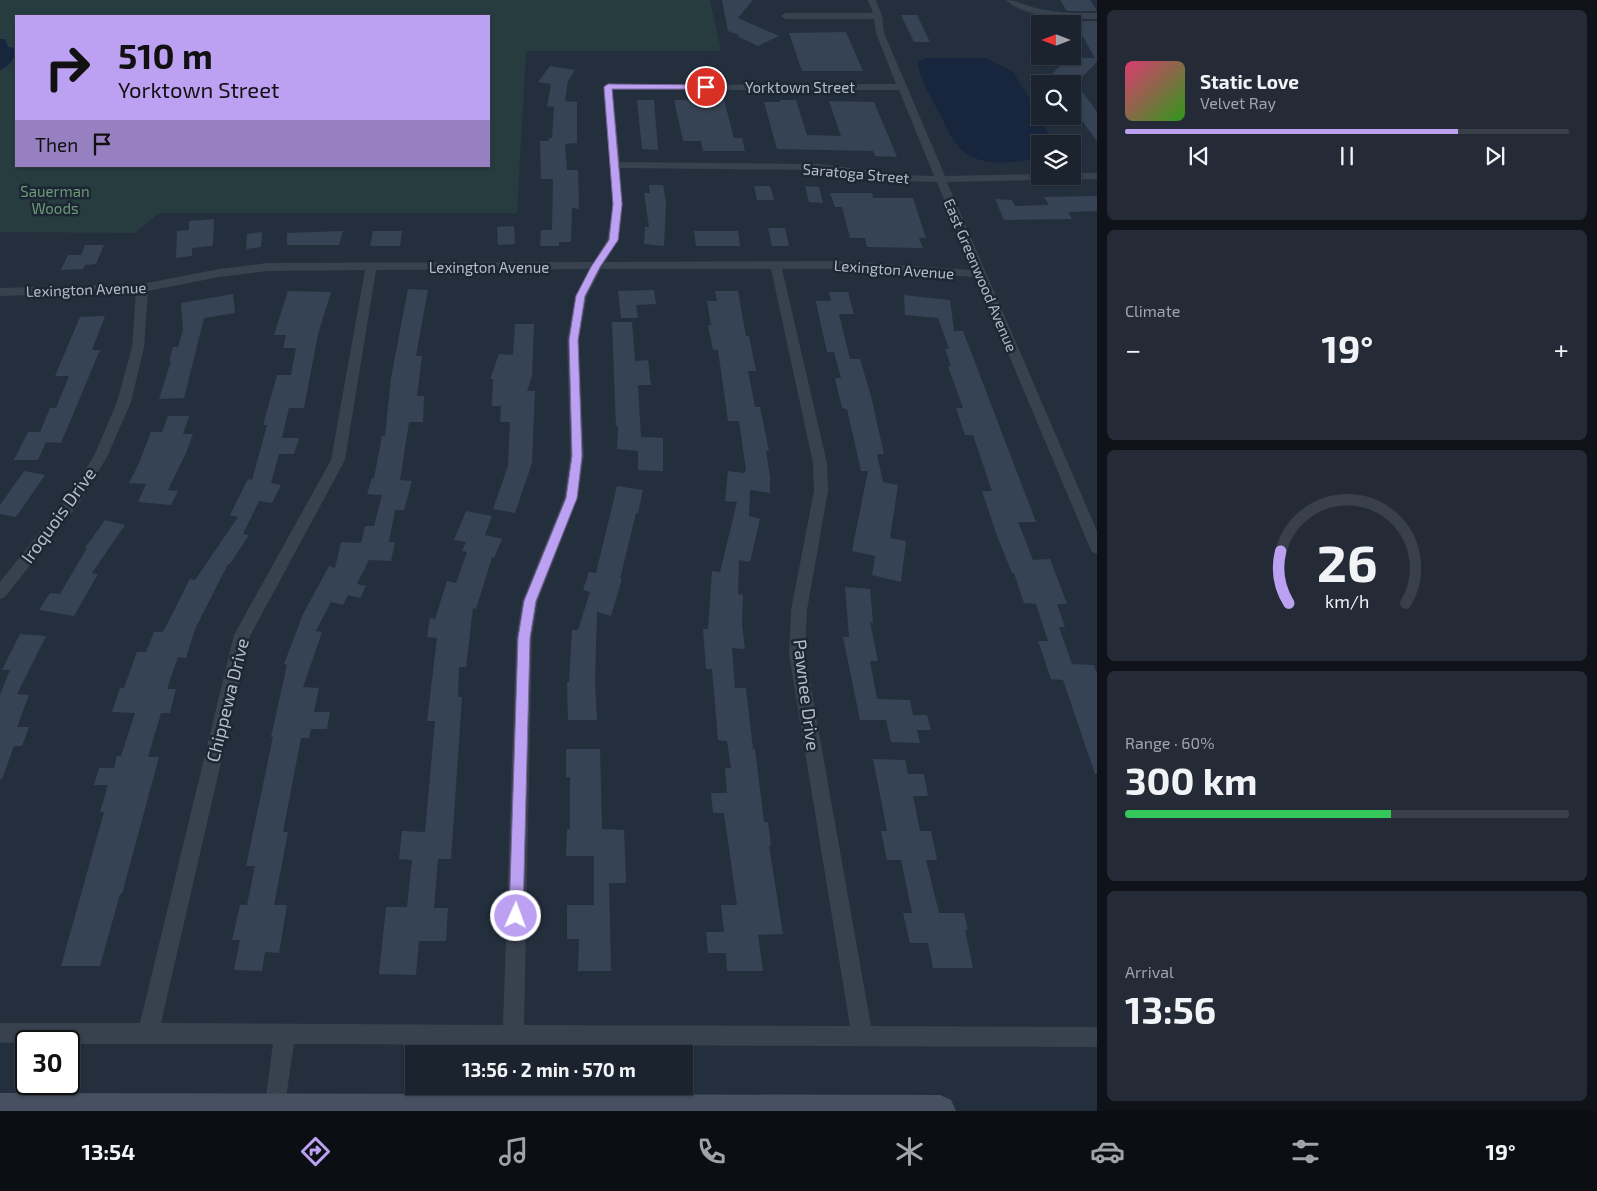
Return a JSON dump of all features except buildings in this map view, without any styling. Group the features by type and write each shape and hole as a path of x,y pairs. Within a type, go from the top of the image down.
{"main road":[{"path":"0,1109 940,1111"}],"street":[{"name":"East Greenwood Avenue","path":"872,0 878,16 880,33 1097,548"},
{"path":"1010,0 1039,11 1070,16 1097,16"},
{"path":"785,16 878,16"},
{"name":"Yorktown Street","path":"614,164 608,87 903,87"},
{"path":"513,1035 524,638 530,601 571,498 577,456 573,340 580,296 613,240 618,204 614,164"},
{"name":"Saratoga Street","path":"614,164 819,167 904,178 941,179 1097,176"},
{"name":"Lexington Avenue","path":"0,292 142,288 219,273 267,267 836,265 980,274"},
{"name":"Pawnee Drive","path":"776,266 820,464 821,491 799,610 798,654 862,1036"},
{"name":"Chippewa Drive","path":"148,1034 242,635 338,460 371,267"},
{"name":"Iroquois Drive","path":"0,593 75,498 100,457 124,402 138,347 142,288"},
{"path":"0,1033 1097,1037"},
{"path":"274,1110 285,1034"}],"green space":[{"name":"Sauerman Woods","path":"0,0 710,0 721,51 526,51 517,213 159,213 135,233 0,232"}],"water":[{"path":"0,39 5,39 8,47 15,48 15,55 6,67 0,70"},
{"path":"926,58 986,58 1012,71 1031,100 1031,125 1044,125 1048,135 1031,135 1031,159 1004,163 981,160 971,156 962,150 952,138 924,82 917,62"}],"route":[{"path":"516,916 524,638 530,601 571,498 577,456 573,340 580,296 613,240 618,204 608,87 706,87"}]}
